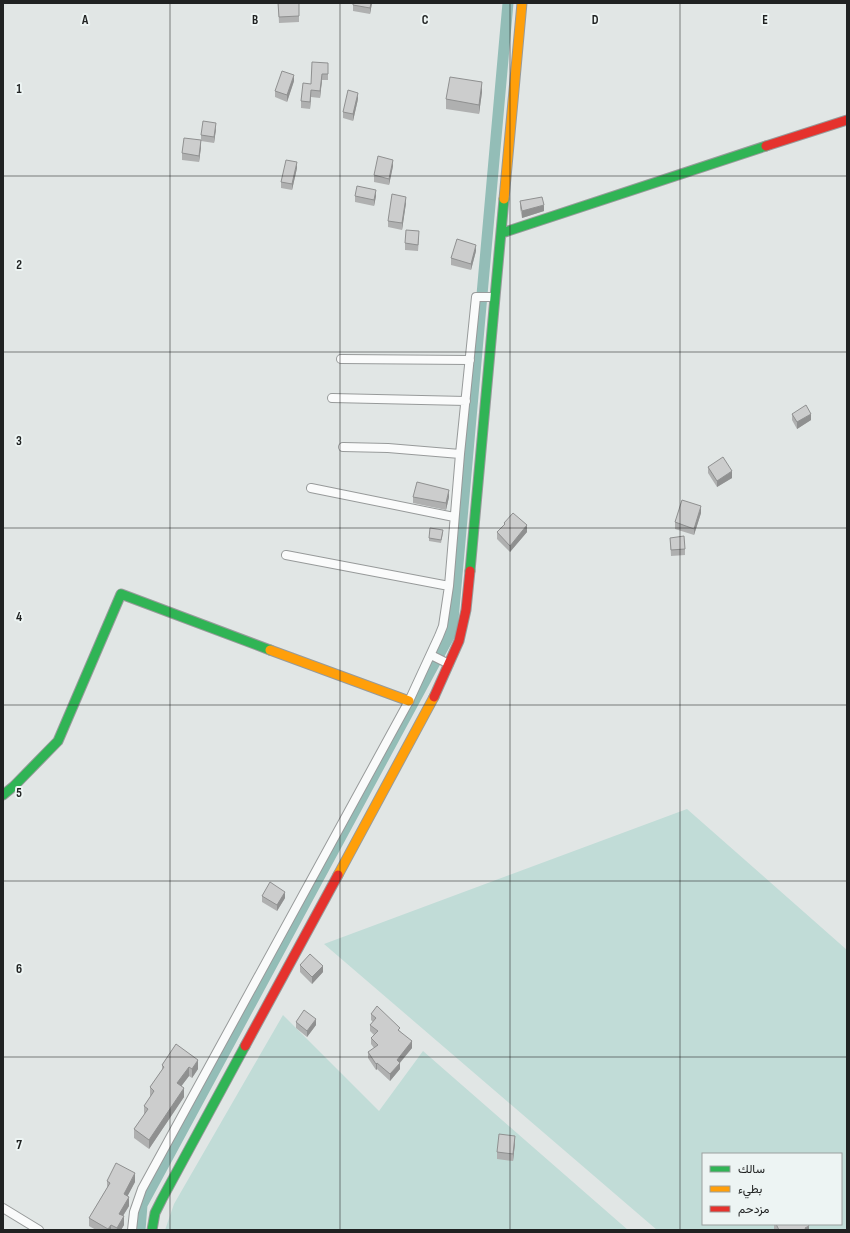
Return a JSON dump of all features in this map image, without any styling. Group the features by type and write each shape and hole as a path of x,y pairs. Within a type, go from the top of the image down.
{"street":[{"path":"152,1230 155,1213 162,1199 429,708 447,664 460,641 466,610 492,297 502,233 522,3"},
{"path":"502,233 847,120"},
{"path":"132,1230 134,1212 142,1189 409,701 432,656 442,626 448,586 476,297 492,297"},
{"path":"341,359 470,360"},
{"path":"332,398 466,401"},
{"path":"343,448 388,448 460,454"},
{"path":"311,488 454,517"},
{"path":"286,554 448,586"},
{"path":"3,794 14,786 58,741 120,594 409,701"},
{"path":"432,656 447,664"},
{"path":"3,1208 39,1230"}],"green space":[{"path":"687,809 847,950 847,1230 657,1230 324,944"},
{"path":"283,1015 379,1111 423,1051 628,1230 165,1230 174,1204"}],"building":[{"path":"278,3 299,3 299,16 279,17"},
{"path":"353,3 371,3 370,8 353,5"},
{"path":"312,62 328,63 328,74 322,74 320,91 311,90 310,102 301,101 303,83 311,84"},
{"path":"282,71 294,75 287,95 275,91"},
{"path":"450,77 482,82 479,105 446,99"},
{"path":"348,90 358,93 353,114 343,112"},
{"path":"203,121 216,123 214,137 201,135"},
{"path":"184,138 201,140 199,156 182,153"},
{"path":"378,156 393,160 389,179 374,175"},
{"path":"286,160 297,162 292,184 281,182"},
{"path":"357,186 376,190 374,200 355,196"},
{"path":"392,194 406,197 402,223 388,221"},
{"path":"542,197 544,205 522,211 520,201"},
{"path":"406,230 419,231 418,245 405,243"},
{"path":"457,239 476,245 471,264 451,258"},
{"path":"806,405 811,414 797,422 792,414"},
{"path":"723,457 732,471 717,481 708,467"},
{"path":"417,482 449,490 446,503 413,497"},
{"path":"682,500 701,506 694,529 675,522"},
{"path":"513,513 527,525 510,546 497,532"},
{"path":"430,528 443,530 441,540 429,538"},
{"path":"684,536 685,549 671,550 670,538"},
{"path":"270,882 285,892 277,905 262,896"},
{"path":"310,954 323,966 312,977 300,965"},
{"path":"377,1006 400,1028 398,1030 412,1041 397,1060 400,1063 390,1074 377,1063 376,1064 368,1052 378,1045 371,1038 378,1031 370,1025 376,1018 371,1014"},
{"path":"304,1010 316,1019 307,1031 296,1022"},
{"path":"176,1044 198,1060 192,1069 189,1067 177,1083 184,1088 149,1140 134,1129 148,1109 144,1106 154,1091 150,1087 164,1067 162,1065"},
{"path":"499,1134 515,1136 513,1154 497,1152"},
{"path":"116,1163 135,1173 124,1194 129,1197 119,1214 124,1216 117,1228 111,1225 108,1229 89,1218 110,1183 107,1181"},
{"path":"776,1225 809,1226 805,1228 806,1230 779,1230"}],"waterway":[{"path":"140,1230 142,1205 452,631 508,3"}],"traffic: fast":[{"path":"502,233 766,146"},
{"path":"470,571 504,199"},
{"path":"3,795 14,786 58,741 121,594 270,650"},
{"path":"152,1230 155,1213 162,1199 245,1046"}],"traffic: slow":[{"path":"504,199 522,3"},
{"path":"270,650 409,701"},
{"path":"338,875 434,697"}],"traffic: jam":[{"path":"766,146 847,120"},
{"path":"434,697 459,641 466,610 470,571"},
{"path":"245,1046 338,875"}]}
